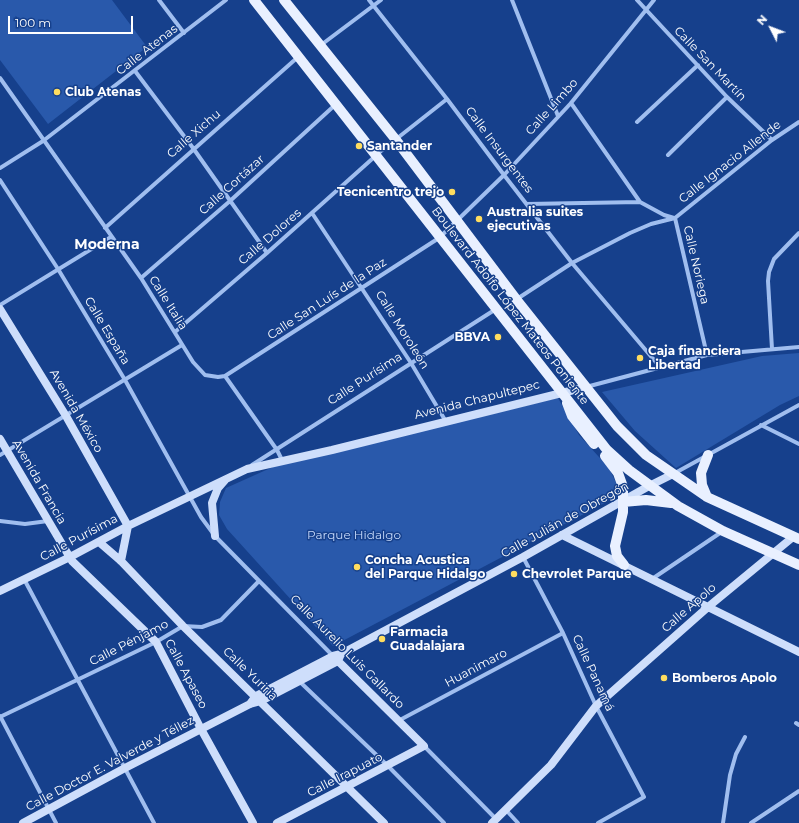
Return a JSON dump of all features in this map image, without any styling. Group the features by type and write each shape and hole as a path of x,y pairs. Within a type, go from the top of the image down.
{"main road":[{"name":"Boulevard Adolfo López Mateos Poniente","path":"254,0 607,450 628,470 678,506 723,531 799,565"},
{"name":"Boulevard Adolfo López Mateos Poniente","path":"284,0 319,46 396,140 516,299 617,426 646,455 707,497 797,536"},
{"path":"563,393 572,416 618,473 623,487 623,512 615,546 617,556 624,565"},
{"path":"707,497 702,485 701,473 708,455"},
{"path":"623,502 657,500 678,506"}],"street":[{"path":"159,0 184,33"},
{"name":"Calle Atenas","path":"0,168 43,141 226,0"},
{"name":"Calle Insurgentes","path":"369,0 447,99 572,263 660,368"},
{"path":"319,46 381,0"},
{"path":"512,0 558,116"},
{"name":"Calle San Martín","path":"637,0 727,97 772,140"},
{"name":"Calle Limbo","path":"457,221 504,175 570,103 605,62 654,0"},
{"name":"Calle Xichu","path":"105,228 298,57"},
{"path":"637,122 698,65"},
{"path":"135,71 194,148 268,253"},
{"name":"Calle Italia","path":"0,78 141,278 193,362 205,374 213,377 225,376"},
{"path":"668,155 727,97"},
{"name":"Calle Dolores","path":"175,332 268,253 376,155 447,99"},
{"name":"Calle Noriega","path":"570,103 640,202 664,215 675,218 707,355"},
{"name":"Calle Cortázar","path":"141,278 230,201 336,105"},
{"name":"Calle Ignacio Allende","path":"675,218 772,140 799,122"},
{"name":"Calle España","path":"0,180 58,269 125,380 190,496"},
{"path":"527,204 640,202"},
{"name":"Calle Moroleón","path":"312,213 363,287 445,420"},
{"path":"516,299 572,263 630,233 650,224 675,218"},
{"name":"Calle San Luís de la Paz","path":"225,376 440,238 457,221"},
{"path":"772,349 768,281 769,272 774,259 799,233"},
{"path":"0,305 111,237"},
{"name":"Avenida México","path":"0,309 66,416 128,526"},
{"name":"Calle Purísima","path":"247,468 496,309"},
{"path":"4,453 182,345"},
{"name":"Avenida Chapultepec","path":"190,496 247,468 332,450 445,420 563,393 707,355 799,347"},
{"path":"225,376 277,450 282,460"},
{"name":"Calle Julián de Obregón","path":"337,657 523,557 649,486 708,455 761,424 799,405"},
{"path":"761,424 799,444"},
{"name":"Avenida Francia","path":"0,439 4,453 70,558"},
{"path":"215,536 212,503 218,488 228,476"},
{"name":"Calle Purísima","path":"0,591 70,558 128,526 190,496"},
{"name":"Calle Aurelio Luis Gallardo","path":"190,496 195,508 215,536 337,657 424,746 494,821"},
{"path":"0,521 25,524 48,521"},
{"path":"121,560 128,526"},
{"path":"651,580 723,531"},
{"path":"562,535 799,652"},
{"name":"Calle Apolo","path":"494,821 560,755 596,706 708,607 797,536"},
{"name":"Calle Yuriria","path":"99,542 121,560 183,626 259,698 346,788 384,823"},
{"name":"Calle Panamá","path":"523,557 563,633 596,706 644,797 598,823"},
{"name":"Calle Apaseo","path":"70,558 156,642 201,729 254,823"},
{"path":"24,579 154,823"},
{"name":"Calle Pénjamo","path":"0,717 156,642 183,626 202,627 211,625 221,620 259,581"},
{"name":"Huanimaro","path":"398,720 563,633"},
{"name":"Calle Doctor E. Valverde y Téllez","path":"259,698 299,680 337,657"},
{"name":"Calle Doctor E. Valverde y Téllez","path":"23,823 337,657"},
{"path":"299,680 388,766 444,823"},
{"path":"0,717 56,823"},
{"path":"723,823 730,775 736,754 745,737"},
{"name":"Calle Irapuato","path":"277,823 424,746"},
{"path":"750,823 799,791"},
{"path":"506,810 518,823"}],"green space":[{"name":"Club Atenas","path":"0,0 112,0 147,47 48,124 0,60"},
{"path":"799,353 799,396 780,405 676,468 635,431 602,392 762,356"},
{"name":"Parque Hidalgo","path":"558,398 579,435 609,468 617,485 618,496 333,646 227,529 219,515 220,502 226,488 275,466"}],"place":[{"name":"Club Atenas","path":"57,92"},
{"name":"Santander","path":"359,146"},
{"name":"Tecnicentro trejo","path":"452,192"},
{"name":"Australia suites ejecutivas","path":"479,219"},
{"name":"BBVA","path":"498,337"},
{"name":"Caja financiera Libertad","path":"640,358"},
{"name":"Concha Acustica del Parque Hidalgo","path":"357,567"},
{"name":"Chevrolet Parque","path":"514,574"},
{"name":"Farmacia Guadalajara","path":"382,639"},
{"name":"Bomberos Apolo","path":"664,678"}],"district":[{"name":"Moderna","path":"107,245"}]}
